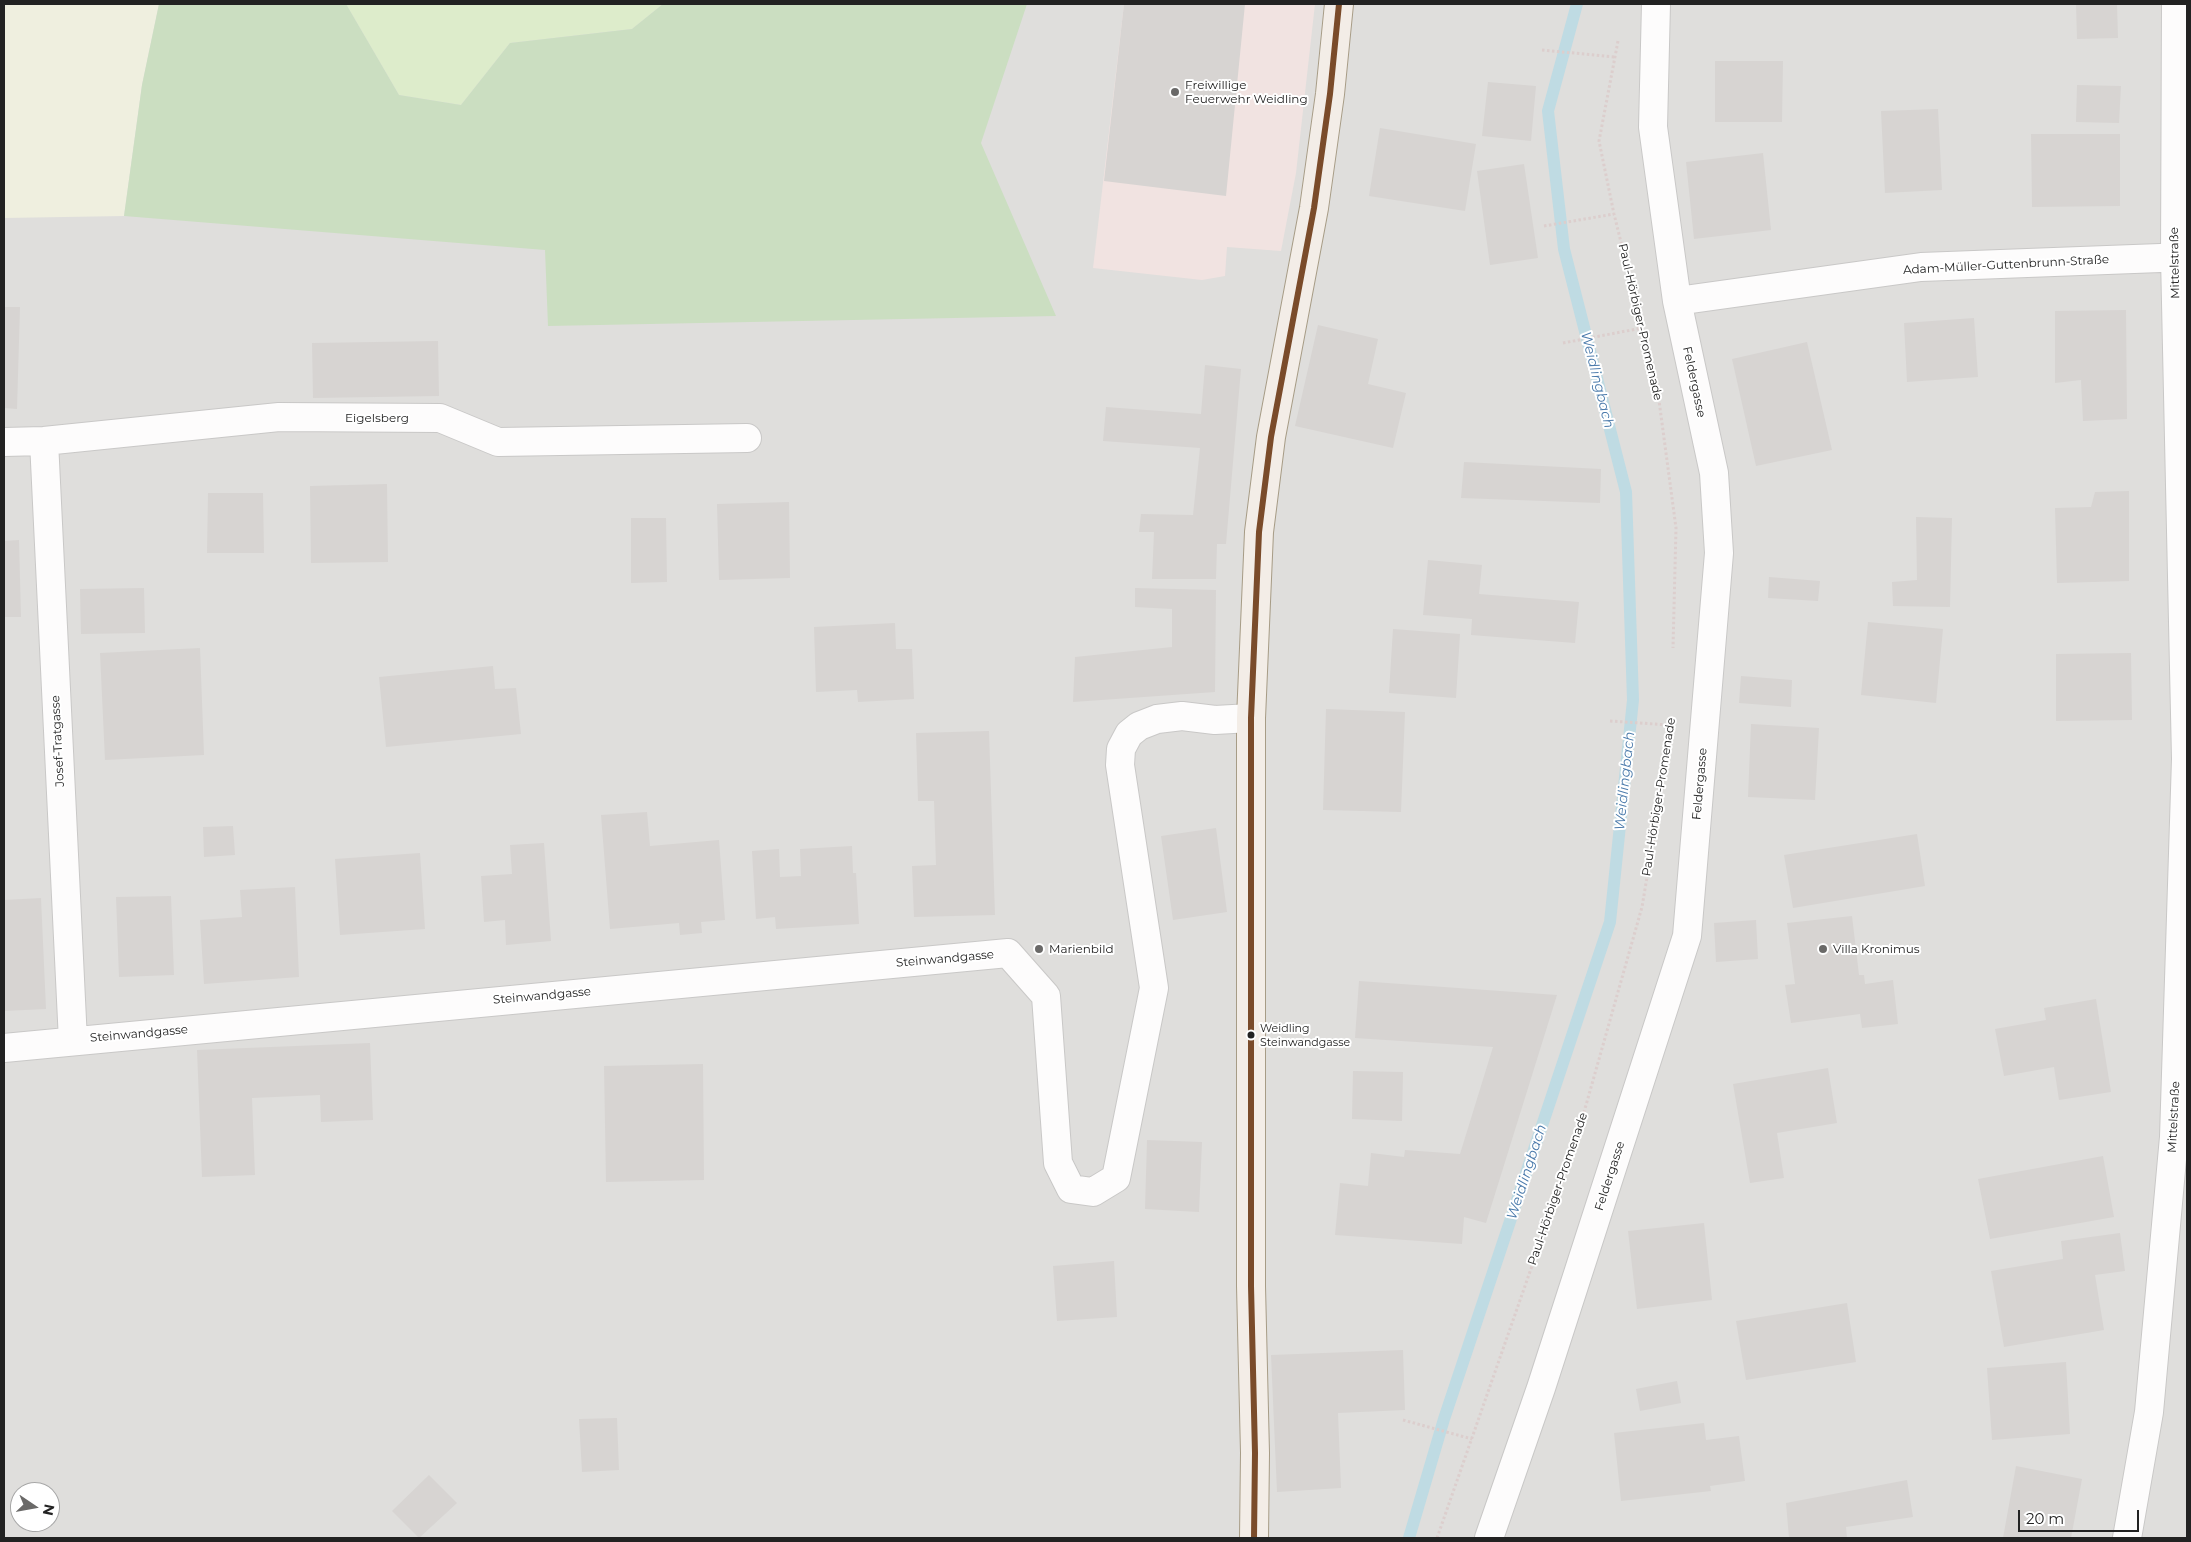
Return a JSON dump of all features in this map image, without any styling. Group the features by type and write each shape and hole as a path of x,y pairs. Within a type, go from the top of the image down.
{"main road":[{"path":"1254,1538 1255,1453 1251,1286 1251,718 1259,532 1271,437 1314,208 1330,94 1339,4"}],"street":[{"name":"Feldergasse","path":"1489,1538 1542,1388 1687,936 1719,553 1714,473 1677,301 1653,127 1656,4"},
{"name":"Mittelstraße","path":"2127,1538 2149,1412 2174,1137 2186,760 2181,257 2176,4"},
{"name":"Adam-Müller-Guttenbrunn-Straße","path":"1677,301 1921,267 2181,257"},
{"name":"Eigelsberg","path":"4,442 44,441 279,418 440,418 498,442 747,438"},
{"name":"Josef-Tratgasse","path":"44,441 73,1041"},
{"name":"Steinwandgasse","path":"4,1048 1008,953 1046,996 1058,1163 1071,1189 1093,1192 1116,1178 1154,988 1120,766 1120,749 1129,734 1139,726 1157,719 1182,716 1215,720 1251,718"}],"path":[{"name":"Paul-Hörbiger-Promenade","path":"1618,39 1599,141 1614,214 1656,382"},
{"path":"1542,50 1615,57"},
{"path":"1544,226 1614,214"},
{"path":"1563,343 1642,328"},
{"name":"Paul-Hörbiger-Promenade","path":"1658,390 1676,528 1673,656"},
{"name":"Paul-Hörbiger-Promenade","path":"1610,721 1661,726 1671,725 1670,733"},
{"name":"Paul-Hörbiger-Promenade","path":"1437,1538 1578,1138 1642,907 1663,784"},
{"path":"1403,1420 1472,1439"}],"shaded area":[{"path":"4,4 2187,4 2187,1538 4,1538"},
{"path":"1124,4 1315,4 1296,173 1281,251 1227,247 1225,276 1202,280 1093,268"}],"green space":[{"path":"4,4 159,4 142,85 124,216 4,218"},
{"path":"159,4 346,4 399,95 461,105 510,43 632,29 663,4 1027,4 981,143 1056,316 548,326 545,250 124,216 142,85"},
{"path":"346,4 663,4 632,29 510,43 461,105 399,95"}],"building":[{"name":"Freiwillige Feuerwehr Weidling","path":"1124,4 1245,4 1226,196 1104,181"},
{"path":"2076,4 2117,4 2118,38 2077,39"},
{"path":"1715,61 1783,61 1782,122 1715,122"},
{"path":"1488,82 1536,86 1531,141 1482,136"},
{"path":"2077,85 2121,86 2119,123 2076,122"},
{"path":"1938,109 1942,190 1885,193 1881,111"},
{"path":"1380,128 1476,144 1465,211 1369,196"},
{"path":"2031,134 2120,134 2120,206 2032,207"},
{"path":"1763,153 1771,230 1694,239 1686,162"},
{"path":"1524,164 1538,258 1490,265 1477,171"},
{"path":"4,307 20,307 17,409 4,408"},
{"path":"2126,310 2127,419 2083,421 2081,380 2055,383 2055,311"},
{"path":"1974,318 1978,377 1907,382 1904,323"},
{"path":"1318,325 1378,339 1368,384 1406,393 1393,448 1295,426"},
{"path":"438,341 439,396 313,398 312,343"},
{"path":"1807,342 1832,450 1756,466 1732,359"},
{"path":"1205,365 1241,369 1226,544 1217,544 1216,579 1152,579 1154,532 1139,532 1141,514 1193,515 1200,448 1103,441 1106,407 1201,414"},
{"path":"1464,462 1601,469 1600,503 1461,498"},
{"path":"387,484 388,562 311,563 310,486"},
{"path":"2129,491 2129,581 2057,583 2055,508 2091,507 2095,492"},
{"path":"208,493 263,493 264,553 207,553"},
{"path":"789,502 790,578 719,580 717,504"},
{"path":"1916,517 1952,518 1950,607 1893,606 1892,582 1917,580"},
{"path":"631,518 666,518 667,582 631,583"},
{"path":"19,540 21,617 4,617 4,541"},
{"path":"1428,560 1482,565 1479,594 1579,602 1575,643 1471,635 1472,619 1423,615"},
{"path":"1769,577 1820,581 1818,601 1768,598"},
{"path":"144,588 145,633 81,634 80,589"},
{"path":"1135,588 1216,590 1215,692 1073,702 1075,657 1172,647 1172,609 1135,607"},
{"path":"1868,622 1943,629 1936,703 1861,695"},
{"path":"895,623 896,649 912,649 914,699 858,702 857,690 816,692 814,627"},
{"path":"1393,629 1460,634 1456,698 1389,693"},
{"path":"200,648 204,755 105,760 100,653"},
{"path":"2131,653 2132,720 2056,721 2056,654"},
{"path":"493,666 495,689 516,688 521,734 386,747 379,677"},
{"path":"1741,676 1792,680 1791,707 1739,703"},
{"path":"1326,709 1405,712 1401,812 1323,810"},
{"path":"1751,724 1819,728 1815,800 1748,797"},
{"path":"989,731 995,915 914,917 912,866 936,865 934,801 918,801 916,733"},
{"path":"647,812 650,846 719,840 725,920 701,922 702,933 680,935 679,923 610,929 601,815"},
{"path":"233,826 235,855 204,857 203,827"},
{"path":"1216,828 1227,912 1173,920 1161,836"},
{"path":"1917,834 1925,886 1793,908 1784,855"},
{"path":"544,843 551,941 506,945 505,920 484,922 481,876 512,874 510,845"},
{"path":"852,846 853,873 856,873 859,924 776,929 775,917 756,919 752,851 779,849 780,877 801,876 800,849"},
{"path":"420,853 425,929 340,935 335,859"},
{"path":"295,887 299,977 204,984 200,920 242,917 240,890"},
{"path":"171,896 174,975 119,977 116,897"},
{"path":"41,898 46,1009 4,1011 4,900"},
{"name":"Villa Kronimus","path":"1852,916 1859,975 1864,975 1865,984 1893,980 1898,1024 1862,1028 1860,1014 1791,1023 1785,985 1795,984 1787,923"},
{"path":"1756,920 1758,959 1716,962 1714,923"},
{"path":"1359,981 1557,995 1486,1223 1464,1217 1462,1244 1335,1235 1340,1183 1368,1186 1371,1153 1404,1157 1405,1150 1460,1154 1493,1047 1355,1038"},
{"path":"2096,999 2111,1092 2059,1100 2054,1067 2004,1076 1995,1029 2046,1020 2044,1008"},
{"path":"370,1043 373,1120 321,1122 320,1095 252,1098 255,1175 202,1177 197,1050"},
{"path":"703,1064 704,1180 606,1182 604,1066"},
{"path":"1828,1068 1837,1123 1777,1133 1784,1178 1750,1183 1733,1084"},
{"path":"1353,1071 1403,1072 1402,1121 1352,1119"},
{"path":"1147,1140 1202,1142 1199,1212 1145,1209"},
{"path":"2103,1156 2114,1217 1990,1239 1978,1179"},
{"path":"1704,1223 1712,1300 1637,1309 1628,1231"},
{"path":"2120,1233 2125,1271 2095,1275 2104,1330 2004,1347 1991,1271 2063,1259 2061,1241"},
{"path":"1114,1261 1117,1317 1057,1321 1053,1266"},
{"path":"1847,1303 1856,1362 1746,1380 1736,1321"},
{"path":"1403,1350 1405,1410 1338,1413 1341,1488 1277,1492 1271,1355"},
{"path":"2066,1362 2070,1434 1992,1440 1987,1368"},
{"path":"1677,1381 1681,1403 1640,1411 1636,1389"},
{"path":"617,1418 619,1470 582,1472 579,1419"},
{"path":"1704,1423 1706,1440 1739,1436 1745,1481 1710,1486 1711,1491 1621,1501 1614,1433"},
{"path":"2016,1466 2082,1479 2071,1538 2003,1538"},
{"path":"429,1475 457,1503 419,1538 392,1511"},
{"path":"1907,1480 1913,1517 1846,1527 1847,1538 1789,1538 1786,1503"}],"waterway":[{"name":"Weidlingbach","path":"1409,1538 1444,1419 1610,922 1633,700 1626,492 1564,249 1548,111 1577,4"}],"transit line":[{"path":"1254,1538 1255,1453 1251,1286 1251,718 1259,532 1271,437 1314,208 1330,94 1339,4"}],"place":[{"name":"Freiwillige Feuerwehr Weidling","path":"1175,92"},
{"name":"Marienbild","path":"1039,949"},
{"name":"Villa Kronimus","path":"1823,949"},
{"name":"Weidling Steinwandgasse","path":"1251,1035"}]}
